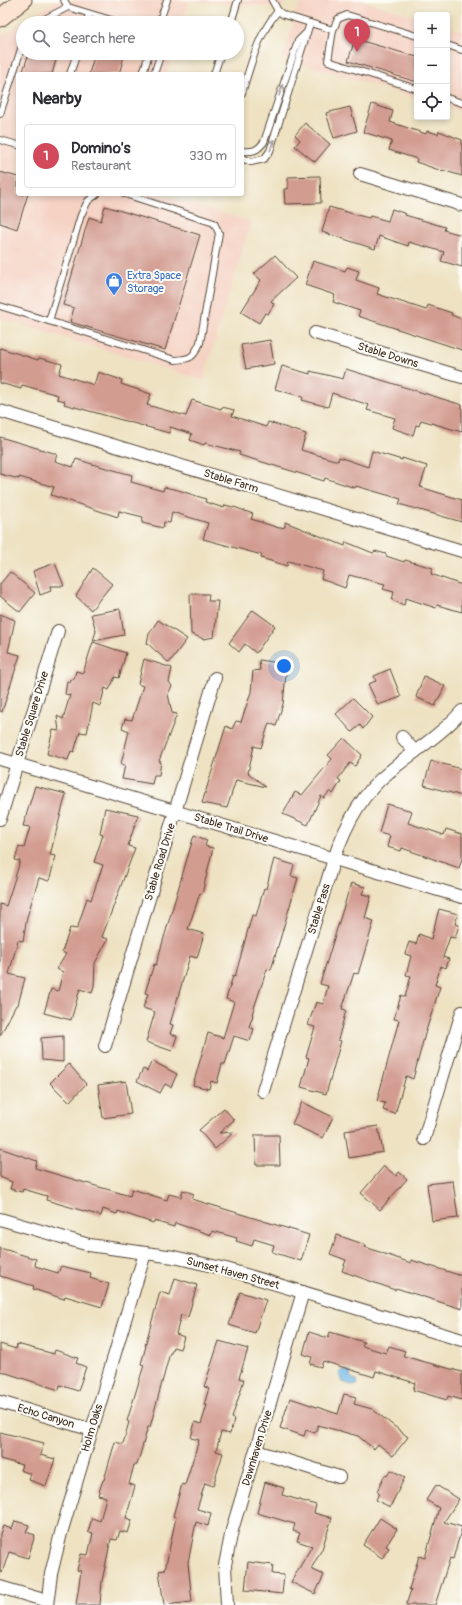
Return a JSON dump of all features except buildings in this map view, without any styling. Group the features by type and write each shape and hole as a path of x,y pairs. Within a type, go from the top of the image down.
{"main road":[{"path":"0,18 23,0"}],"street":[{"path":"360,174 462,205"},
{"name":"Stable Downs","path":"315,333 462,377"},
{"name":"Stable Farm","path":"0,411 462,552"},
{"name":"Stable Square Drive","path":"0,819 58,631"},
{"name":"Stable Road Drive","path":"105,1046 215,678"},
{"name":"Stable Pass","path":"264,1091 334,859 345,829 363,799 388,772 460,716"},
{"path":"402,737 415,752"},
{"name":"Stable Trail Drive","path":"0,759 462,897"},
{"path":"424,1139 462,1012"},
{"name":"Sunset Haven Street","path":"0,1219 89,1245 174,1257 226,1269 462,1340"},
{"name":"Holm Oaks","path":"47,1603 51,1574 61,1533 145,1253"},
{"name":"Dawnhaven Drive","path":"227,1605 225,1583 228,1548 303,1292"},
{"name":"Echo Canyon","path":"0,1402 92,1430"},
{"path":"256,1451 339,1477"},
{"path":"0,1587 47,1603"}],"lane":[{"path":"64,0 68,7 96,16"},
{"path":"161,16 167,0"},
{"path":"232,16 238,0"},
{"path":"272,0 278,11 284,15 333,30"},
{"path":"51,16 68,7"},
{"path":"244,86 254,54 267,24 278,11"},
{"path":"414,35 347,15 338,19 333,30 328,61 414,88"},
{"path":"244,159 251,162 264,159 270,151 310,23"},
{"path":"244,151 252,152 259,149 264,142 298,41 307,32"},
{"path":"450,46 462,50"},
{"path":"0,114 17,60"},
{"path":"71,72 74,60"},
{"path":"144,72 148,60"},
{"path":"155,72 159,60"},
{"path":"215,72 219,60"},
{"path":"450,99 462,103"},
{"path":"0,140 16,144"},
{"path":"49,321 81,215 88,201 94,196"},
{"path":"0,306 175,360 188,359 195,355 200,343 219,233 214,223 131,196"}],"shaded area":[{"name":"Extra Space Storage","path":"56,0 285,0 283,7 189,1 184,16 32,16"},
{"path":"311,0 361,0 414,16 414,97 283,58 298,6"},
{"name":"Extra Space Storage","path":"16,26 16,60 171,60 167,72 16,72 16,196 166,196 251,222 203,380 0,318 0,37"},
{"path":"450,28 462,31 462,112 450,108"}],"water":[{"path":"343,1370 351,1372 350,1377 357,1381 358,1384 355,1386 343,1382 339,1374"}],"place":[{"name":"Domino's","path":"357,52"},
{"name":"Extra Space Storage","path":"114,296"}]}
